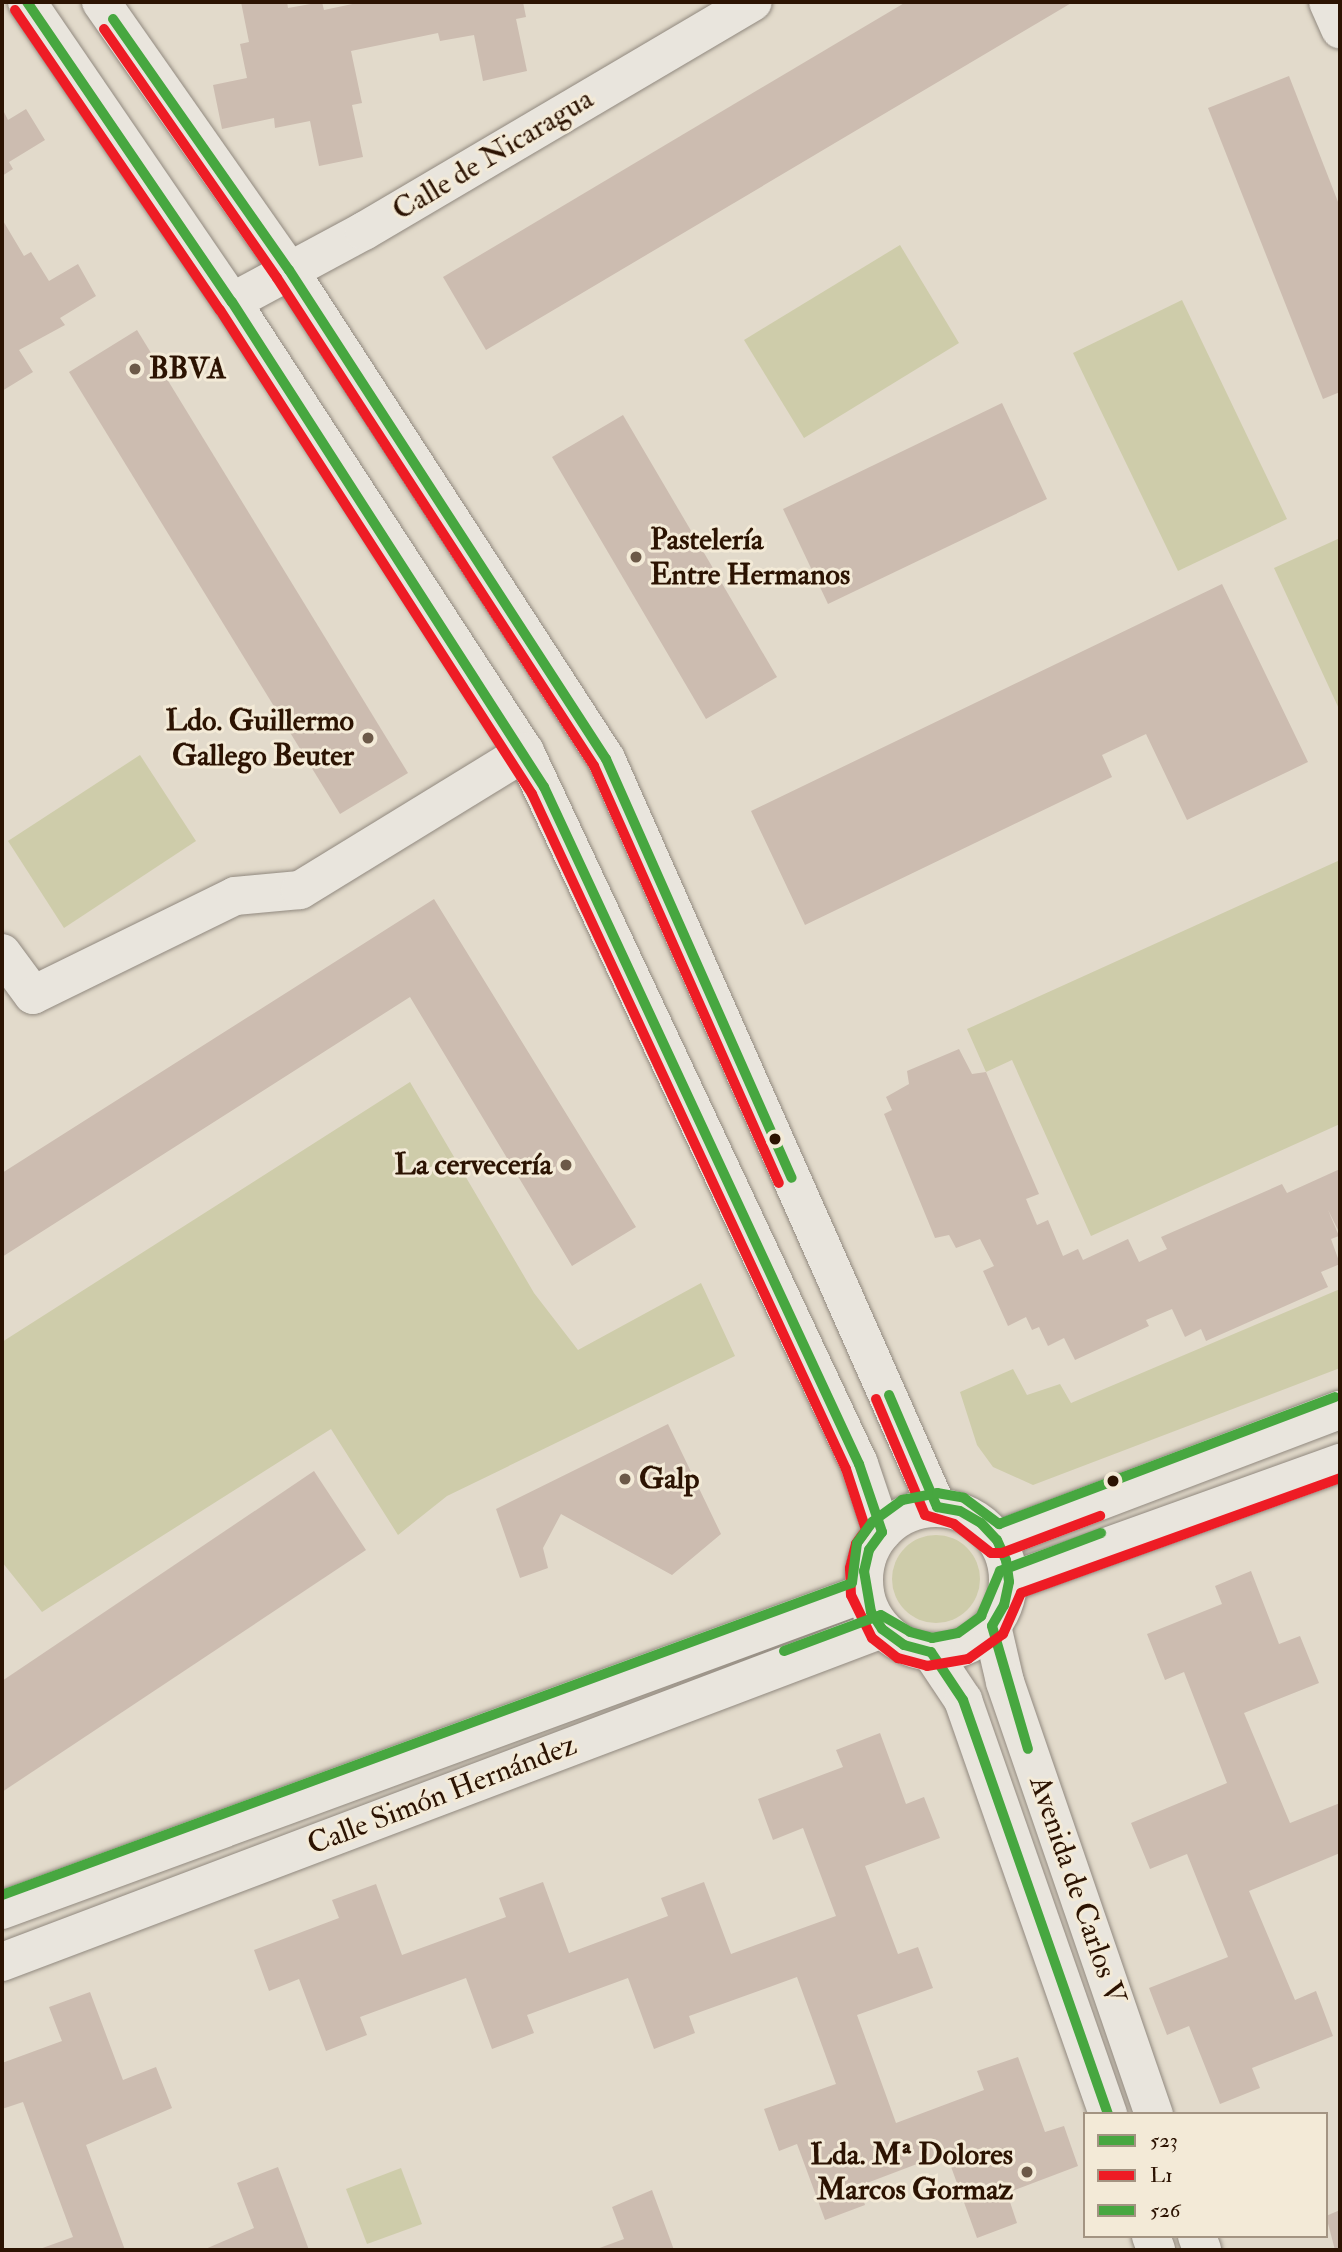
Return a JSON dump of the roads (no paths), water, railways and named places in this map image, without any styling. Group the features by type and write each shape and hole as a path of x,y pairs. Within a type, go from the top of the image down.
{"street":[{"path":"27,2 232,302 525,752 859,1464 881,1532"},
{"path":"101,2 289,270 606,759 937,1507"},
{"name":"Calle de Nicaragua","path":"232,302 365,231 752,2"},
{"path":"1328,2 1340,29"},
{"path":"2,953 33,995 235,896 300,890 525,752"},
{"path":"997,1540 1340,1410"},
{"path":"1009,1582 1340,1462"},
{"path":"937,1507 960,1511 997,1540 1009,1582 1004,1605 992,1626 964,1646 931,1652 904,1645 882,1629 864,1593 870,1550 881,1532 907,1513 937,1507"},
{"name":"Calle Simón Hernández","path":"2,1910 864,1593"},
{"name":"Avenida de Carlos V","path":"992,1626 1005,1682 1153,2112"},
{"name":"Calle Simón Hernández","path":"2,1962 882,1629"},
{"name":"Avenida de Carlos V","path":"931,1652 963,1700 1107,2112"}],"place":[{"name":"BBVA","path":"135,369"},
{"name":"Pastelería Entre Hermanos","path":"636,557"},
{"name":"Ldo. Guillermo Gallego Beuter","path":"368,738"},
{"name":"La cervecería","path":"566,1165"},
{"name":"Galp","path":"625,1479"},
{"name":"Lda. Mª Dolores Marcos Gormaz","path":"1027,2172"}]}
